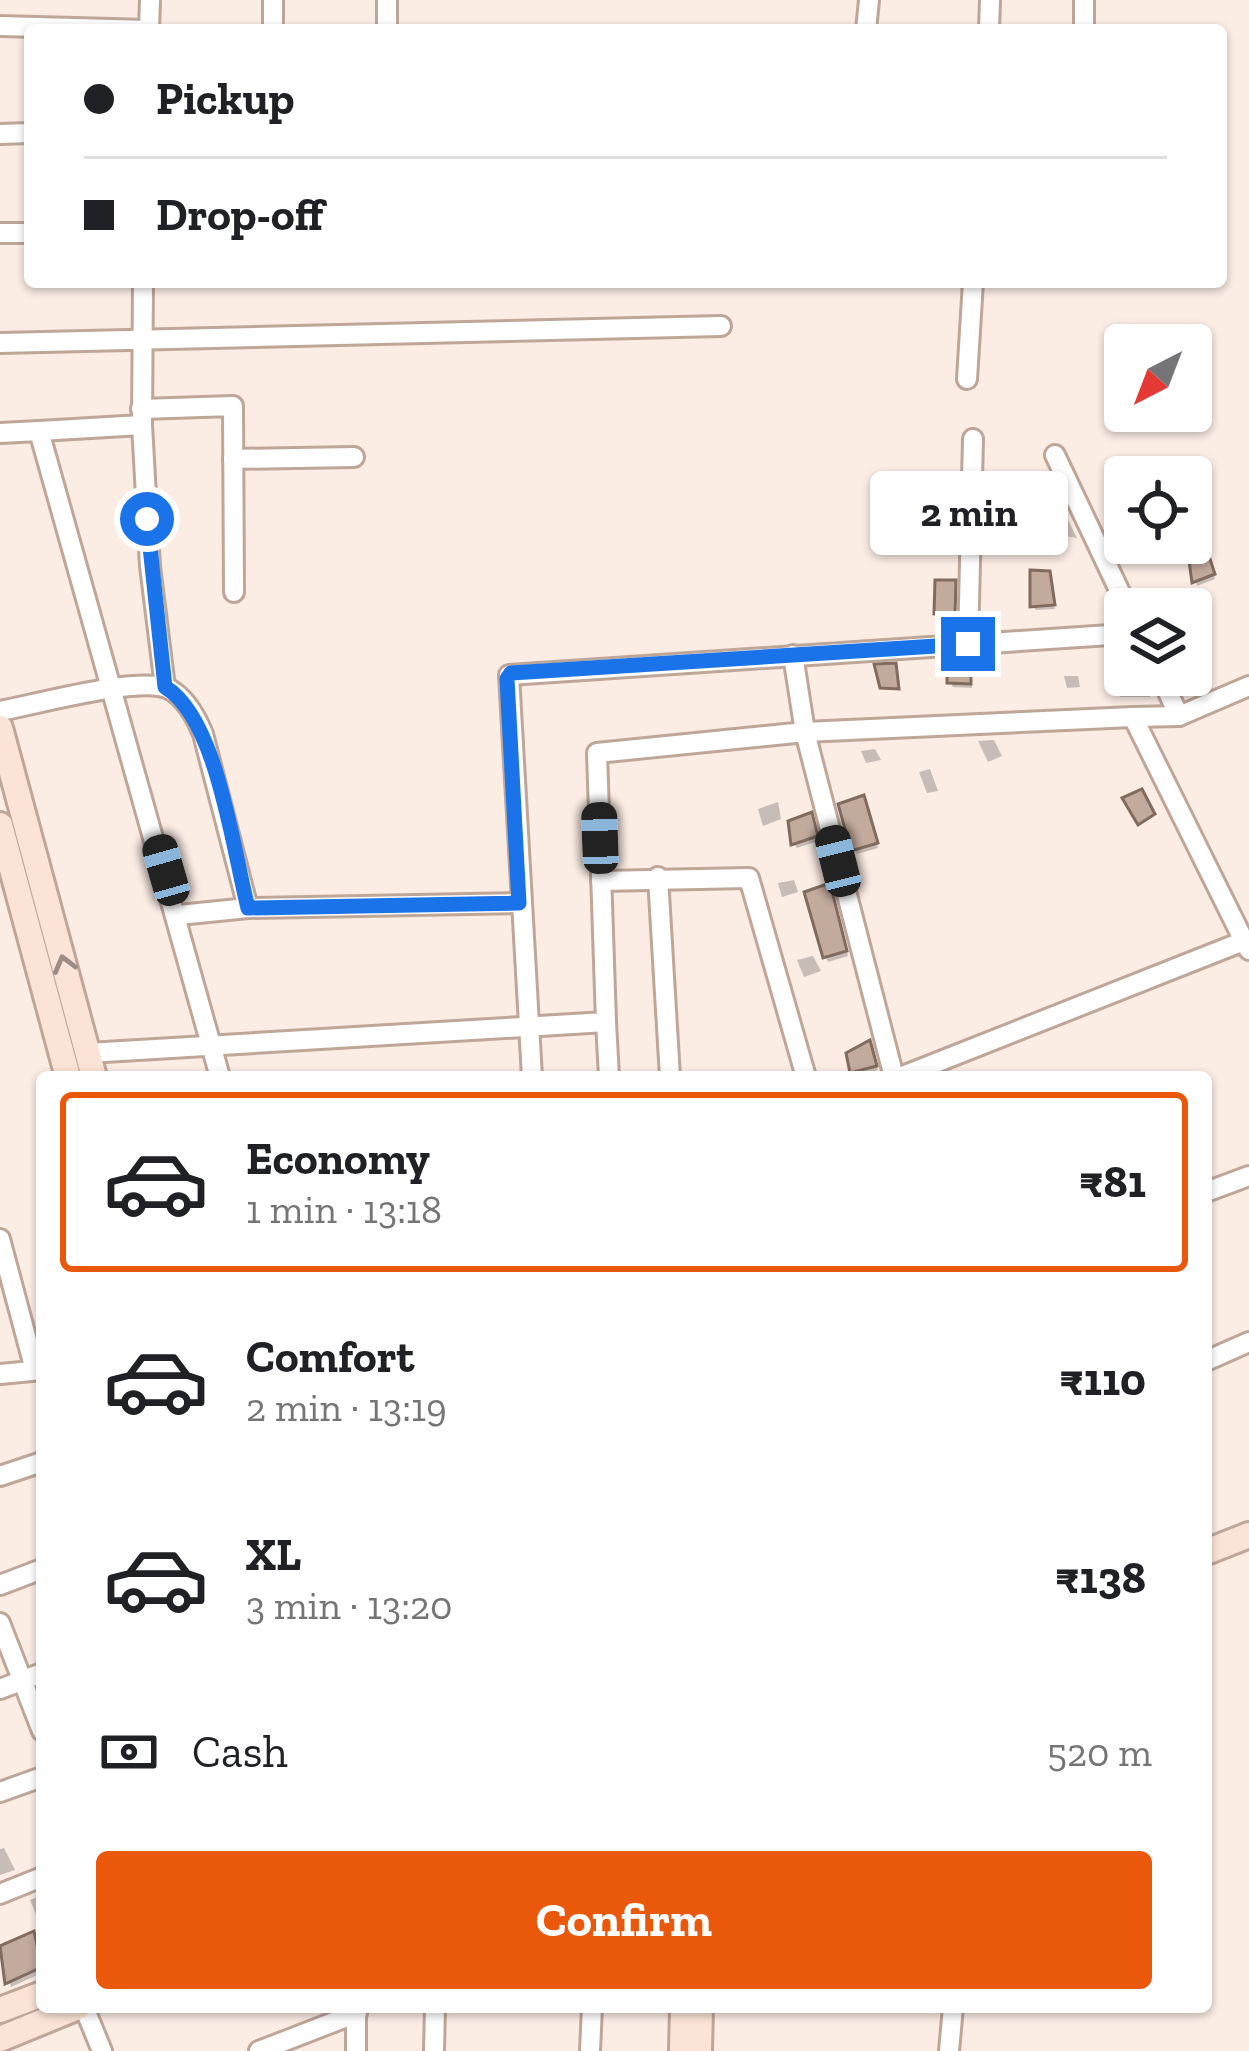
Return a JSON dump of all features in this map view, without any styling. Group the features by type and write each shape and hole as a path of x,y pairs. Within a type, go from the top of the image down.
{"street":[{"path":"142,288 141,417 165,687"},
{"path":"967,379 973,288"},
{"path":"0,344 721,326"},
{"path":"0,433 233,406 234,592"},
{"path":"39,431 179,915 218,1071"},
{"path":"968,644 973,439"},
{"path":"1055,455 1119,588"},
{"path":"233,459 353,457"},
{"path":"532,1071 508,675 1104,635"},
{"path":"793,655 805,732 895,1071"},
{"path":"609,1071 597,753 805,732 1179,716 1249,686"},
{"path":"0,711 165,687 184,701 203,734 248,908"},
{"path":"1170,696 1179,716"},
{"path":"913,1071 1246,945 1133,717"},
{"path":"0,728 91,1065 210,1043 529,1031 606,1022"},
{"path":"0,825 66,1071"},
{"path":"658,877 670,1071"},
{"path":"602,881 749,878 804,1071"},
{"path":"179,915 248,908 519,903"},
{"path":"1212,1190 1249,1176"},
{"path":"0,1239 36,1360"},
{"path":"1212,1358 1249,1342"},
{"path":"0,1374 36,1370"},
{"path":"0,1476 36,1464"},
{"path":"1212,1550 1249,1535"},
{"path":"0,1585 36,1571"},
{"path":"0,1623 36,1716"},
{"path":"0,1689 36,1675"},
{"path":"0,1792 36,1779"},
{"path":"0,1894 36,1879"},
{"path":"0,2009 36,1996"},
{"path":"0,2039 66,2013"},
{"path":"84,2013 102,2051"},
{"path":"259,2051 349,2013"},
{"path":"356,2013 356,2051"},
{"path":"434,2051 435,2013"},
{"path":"590,2051 592,2013"},
{"path":"682,2051 683,2013"},
{"path":"699,2051 700,2013"},
{"path":"949,2051 952,2013"}],"building":[{"path":"1029,487 1056,488 1059,509 1029,508"},
{"path":"1189,564 1212,564 1215,574 1192,583"},
{"path":"1030,570 1050,571 1055,605 1030,607"},
{"path":"935,580 956,580 955,616 934,614"},
{"path":"971,658 971,684 947,683 947,659"},
{"path":"896,663 899,689 880,688 874,664"},
{"path":"1142,789 1155,814 1138,825 1122,798"},
{"path":"864,795 878,843 851,851 838,804"},
{"path":"812,812 818,836 791,845 788,821"},
{"path":"830,883 847,951 823,958 804,892"},
{"path":"870,1040 877,1066 850,1071 846,1053"},
{"path":"34,1931 36,1970 5,1984 0,1946"}],"route":[{"path":"147,519 165,687 184,701 203,734 248,908 519,903 507,679 511,673 968,644"}]}
